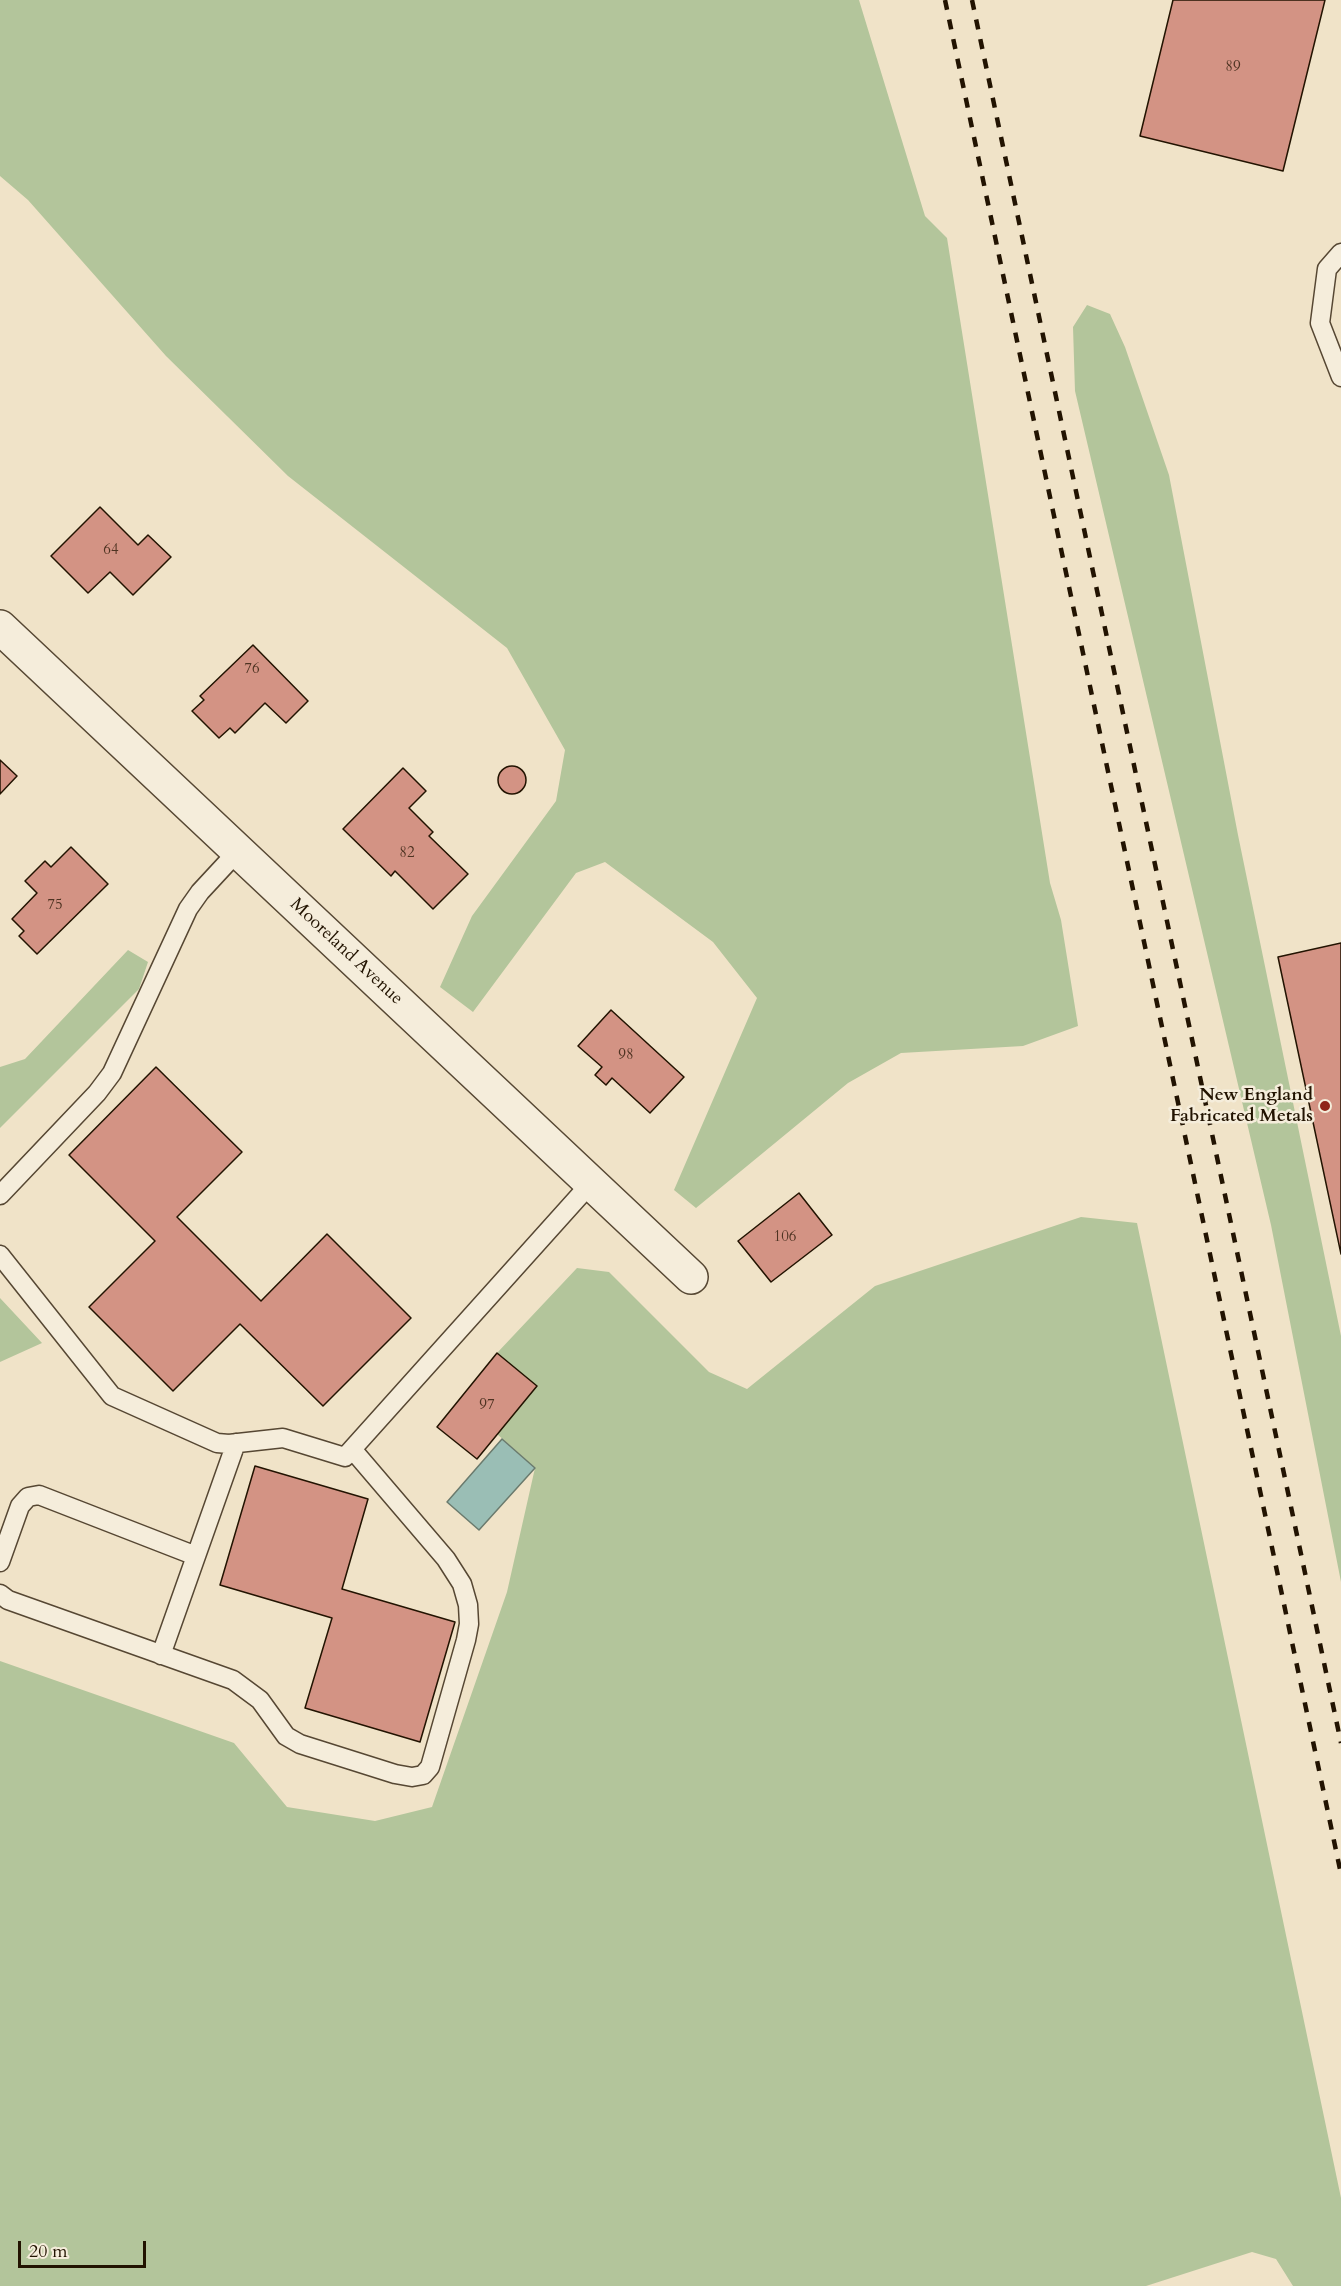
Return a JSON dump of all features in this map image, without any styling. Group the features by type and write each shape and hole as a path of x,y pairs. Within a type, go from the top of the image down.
{"street":[{"name":"Mooreland Avenue","path":"0,627 691,1277"}],"lane":[{"path":"1341,253 1327,269 1320,323 1341,377"},
{"path":"0,1195 97,1093 112,1073 188,909 200,892 238,851"},
{"path":"0,1255 112,1396 212,1441 236,1443 283,1438 345,1456 591,1183"},
{"path":"161,1655 236,1443"},
{"path":"0,1594 8,1600 233,1680 260,1700 286,1736 300,1744 395,1774 412,1777 423,1775 430,1767 466,1640 469,1624 468,1605 462,1584 446,1559 352,1449"},
{"path":"0,1562 20,1506 28,1497 39,1495 196,1556"}],"green space":[{"path":"0,0 859,0 925,216 947,238 1050,883 1061,920 1078,1026 1023,1046 901,1053 848,1083 696,1208 674,1190 757,998 713,942 605,862 576,873 473,1012 440,987 472,916 556,801 565,750 507,648 288,476 166,356 28,200 0,176"},
{"path":"1087,305 1110,314 1125,347 1169,475 1238,835 1341,1336 1341,1582 1271,1225 1075,391 1073,327"},
{"path":"128,950 148,962 139,989 0,1128 0,1067 25,1059"},
{"path":"1081,1217 1137,1223 1341,2198 1341,2286 1293,2286 1276,2259 1252,2252 1146,2286 0,2286 0,1661 234,1743 287,1807 375,1821 432,1807 507,1592 535,1468 497,1434 537,1386 497,1353 577,1268 609,1272 709,1372 747,1389 875,1286"},
{"path":"0,1298 42,1343 0,1362"}],"water":[{"path":"502,1439 535,1468 479,1530 447,1502"}],"building":[{"path":"1173,0 1325,0 1283,171 1140,136"},
{"path":"100,507 138,545 148,535 171,557 133,595 110,572 88,593 51,556"},
{"path":"253,645 308,701 286,723 265,703 235,733 230,728 219,738 192,711 204,700 200,696"},
{"path":"0,760 17,776 0,794"},
{"path":"512,766 522,770 526,780 522,790 512,794 502,790 498,780 502,770"},
{"path":"403,768 426,791 409,808 433,832 429,836 468,874 433,909 395,871 391,876 343,829"},
{"path":"71,847 108,884 37,954 19,936 24,931 12,919 37,893 25,881 45,861 51,867"},
{"name":"New England Fabricated Metals","path":"1341,943 1341,1254 1278,957"},
{"path":"611,1010 684,1077 650,1113 612,1078 606,1085 595,1075 602,1067 578,1046"},
{"path":"156,1067 242,1152 177,1217 261,1301 327,1234 411,1318 323,1406 240,1324 173,1391 89,1307 155,1241 69,1155"},
{"path":"799,1193 832,1235 771,1282 738,1241"},
{"path":"497,1353 537,1386 477,1459 437,1427"},
{"path":"255,1466 368,1499 342,1589 455,1622 420,1742 305,1708 332,1618 220,1585"}],"railway":[{"path":"945,0 1341,1874"},
{"path":"972,0 1341,1743"}],"place":[{"name":"New England Fabricated Metals","path":"1325,1106"}]}
